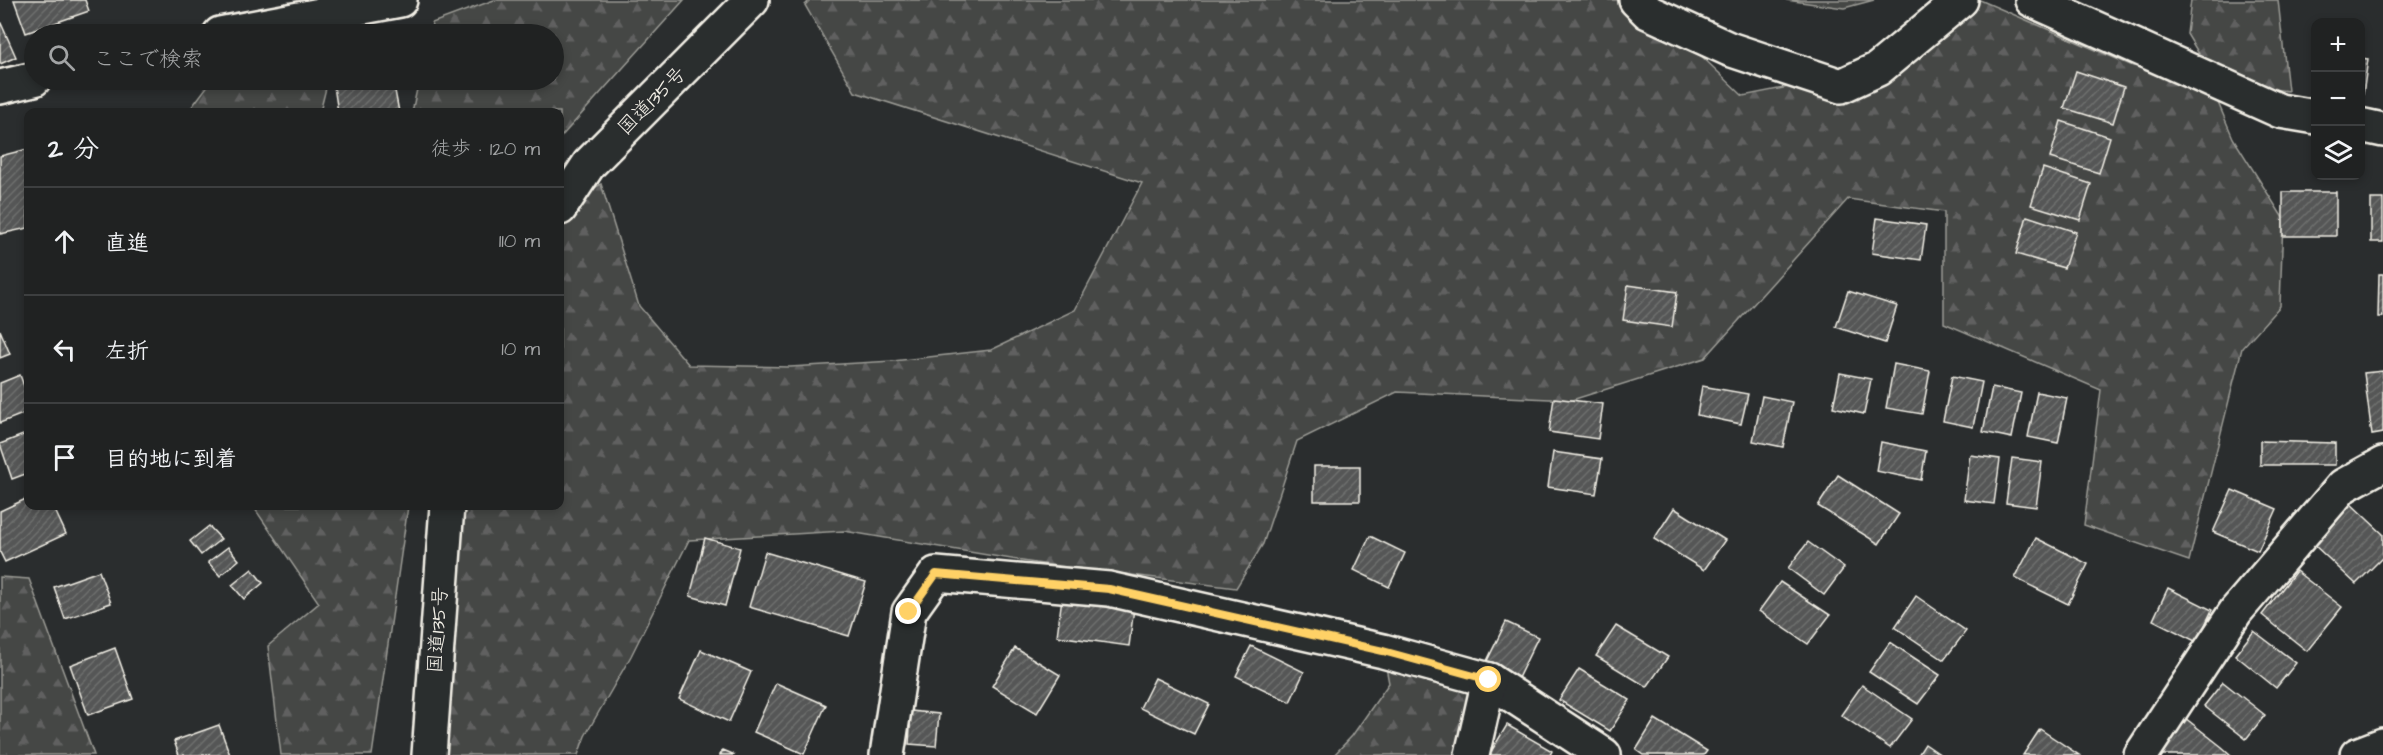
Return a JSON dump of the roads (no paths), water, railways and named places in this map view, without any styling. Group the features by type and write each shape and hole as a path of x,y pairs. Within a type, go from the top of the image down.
{"main road":[{"path":"273,24 400,0"},
{"name":"国道135号","path":"564,202 589,164 752,0"},
{"path":"1636,0 1648,12 1729,49 1841,86 1878,69 1961,0"},
{"path":"2032,0 2280,111 2311,116"},
{"path":"0,87 24,81"},
{"path":"2365,126 2383,130"},
{"path":"2141,755 2236,611 2343,486 2383,464"},
{"name":"国道135号","path":"429,755 447,510"},
{"path":"888,755 909,612 936,574 1109,589 1383,651 1489,680 1604,755"},
{"path":"1472,755 1489,680"},
{"path":"2357,755 2383,745"}]}
